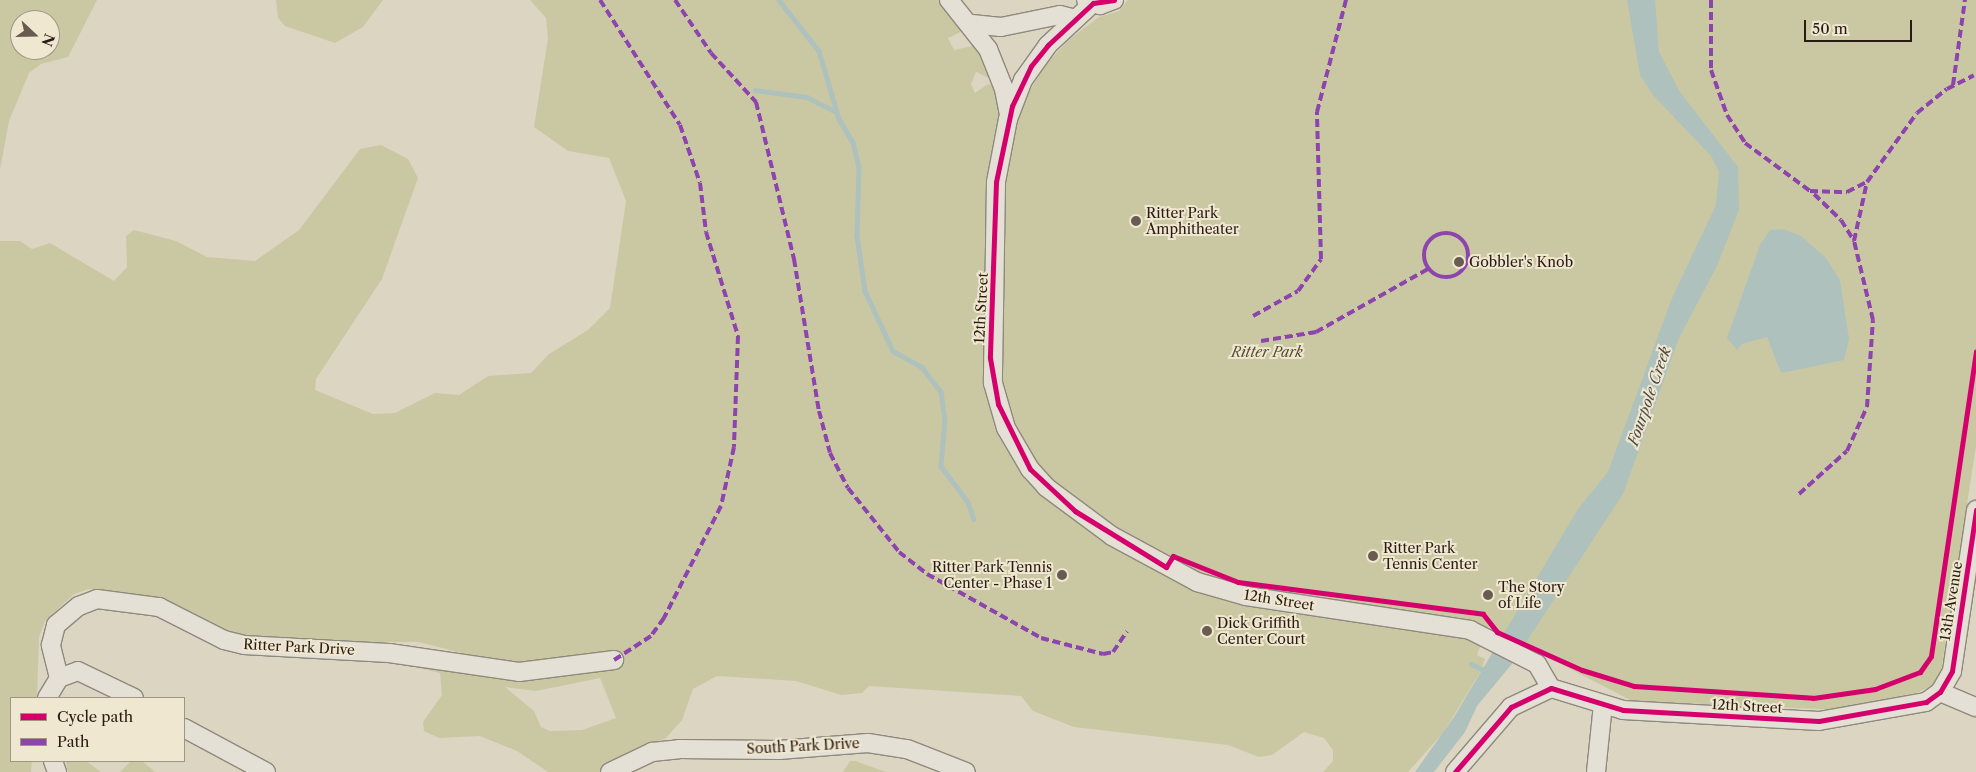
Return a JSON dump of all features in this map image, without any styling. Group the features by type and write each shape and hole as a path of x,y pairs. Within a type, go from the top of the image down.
{"street":[{"path":"950,0 972,24 998,70 1008,118"},
{"path":"1090,2 1114,0"},
{"name":"12th Street","path":"1090,2 1031,66 1008,118 996,182 992,374 1006,428 1046,488 1135,550 1221,590 1456,627 1487,637 1530,658 1541,668 1550,688 1623,710 1835,720 1926,702 1940,692"},
{"path":"972,24 1001,27 1060,15 1076,19"},
{"name":"13th Avenue","path":"1940,692 1952,671 1976,510"},
{"name":"Ritter Park Drive","path":"59,678 51,645 56,625 75,608 97,599 159,606 224,640 244,645 389,653 519,672 614,660"},
{"path":"48,697 59,678 78,671 89,674 132,697"},
{"path":"1455,772 1511,707 1550,688"},
{"path":"1940,692 1976,707"},
{"path":"1596,772 1603,704"},
{"path":"185,729 266,772"},
{"name":"South Park Drive","path":"610,772 652,752 679,749 779,750 868,742 907,749 966,772"}],"green space":[{"path":"0,0 97,0 68,57 60,59 60,10 10,10 10,60 56,60 41,64 29,73 9,121 0,170"},
{"path":"276,0 383,0 363,27 335,43 285,26 278,18"},
{"name":"Ritter Park","path":"530,0 939,0 961,20 963,31 948,38 954,50 977,45 991,79 976,72 971,84 975,93 988,84 1027,95 1046,64 1071,38 1099,17 1119,11 1128,0 1976,0 1976,446 1941,672 1934,684 1919,692 1841,710 1632,701 1488,626 1477,655 1485,659 1481,671 1443,733 1408,772 1323,772 1333,761 1333,750 1324,738 1304,732 1272,755 1259,757 1228,745 1074,727 1033,711 1021,696 869,686 862,693 841,695 796,681 717,676 693,689 682,720 666,738 622,757 601,772 548,772 517,751 480,736 439,738 424,731 423,722 442,695 440,673 419,668 420,659 533,681 600,669 622,659 617,650 508,665 419,642 242,642 162,600 89,589 74,594 45,621 39,637 37,697 10,697 10,762 32,762 31,772 0,772 0,241 20,241 32,249 50,243 114,281 127,267 126,236 134,230 176,241 207,257 255,261 299,230 360,149 381,145 408,159 418,178 382,279 316,379 315,390 373,414 395,413 435,393 459,395 488,376 531,373 549,354 588,330 610,308 626,201 609,158 568,151 534,127 548,38 546,18","holes":["600,678 616,718 582,730 550,731 541,727 534,711 505,687 536,691"]},
{"path":"850,761 855,761 886,772 843,772"},
{"path":"66,762 87,762 101,772 68,772"},
{"path":"130,762 143,762 155,772 120,772"}],"water":[{"name":"Fourpole Creek","path":"1627,0 1655,0 1659,52 1680,92 1738,167 1739,210 1717,266 1679,338 1623,494 1511,665 1477,706 1465,732 1434,772 1415,772 1454,717 1578,509 1608,472 1672,298 1716,205 1719,172 1711,156 1653,95 1640,75"},
{"path":"1783,229 1801,236 1826,258 1840,280 1849,339 1844,360 1781,373 1767,337 1742,344 1737,350 1727,338 1760,245 1770,230"}],"waterway":[{"path":"779,0 819,51 839,119 853,142 859,167 857,236 865,291 893,351 922,367 941,392 945,419 941,466 968,502 974,519"},
{"path":"755,90 807,97 836,112"},
{"path":"1471,664 1486,671"}],"marked path":[{"path":"600,0 680,125 700,183 706,232 738,336 734,447 721,506 664,618 651,636 614,660"},
{"path":"675,0 711,53 756,102 794,259 819,411 830,453 848,488 899,552 927,574 1041,638 1103,654 1113,652 1127,631"},
{"path":"1253,316 1298,291 1321,259 1317,112 1346,0"},
{"path":"1711,0 1711,70 1727,115 1745,143 1810,191 1847,192 1867,182"},
{"path":"1953,85 1965,0"},
{"path":"1799,494 1847,451 1867,407 1873,320 1854,241 1867,182 1917,113 1947,89 1974,75"},
{"path":"1814,194 1841,220 1854,241"},
{"path":"1450,233 1462,239 1467,246 1468,255 1467,264 1462,271 1455,276 1442,277 1434,274 1427,267 1424,251 1427,243 1434,236 1450,233"},
{"path":"1261,341 1316,332 1428,269"}],"cycle path":[{"path":"1114,0 1093,3 1048,45 1031,66 1012,106 996,182 990,358 998,404 1030,469 1075,511 1166,567 1173,556 1238,582 1483,614 1497,632 1582,670 1634,686 1813,698 1875,689 1920,672 1931,656 1976,351"},
{"path":"1455,772 1511,707 1551,688 1623,710 1819,721 1926,702 1940,692 1952,671 1976,510"}],"place":[{"name":"Ritter Park Amphitheater","path":"1136,221"},
{"name":"Gobbler's Knob","path":"1459,262"},
{"name":"Ritter Park Tennis Center","path":"1373,556"},
{"name":"Ritter Park Tennis Center - Phase 1","path":"1062,575"},
{"name":"The Story of Life","path":"1488,595"},
{"name":"Dick Griffith Center Court","path":"1207,631"}]}
